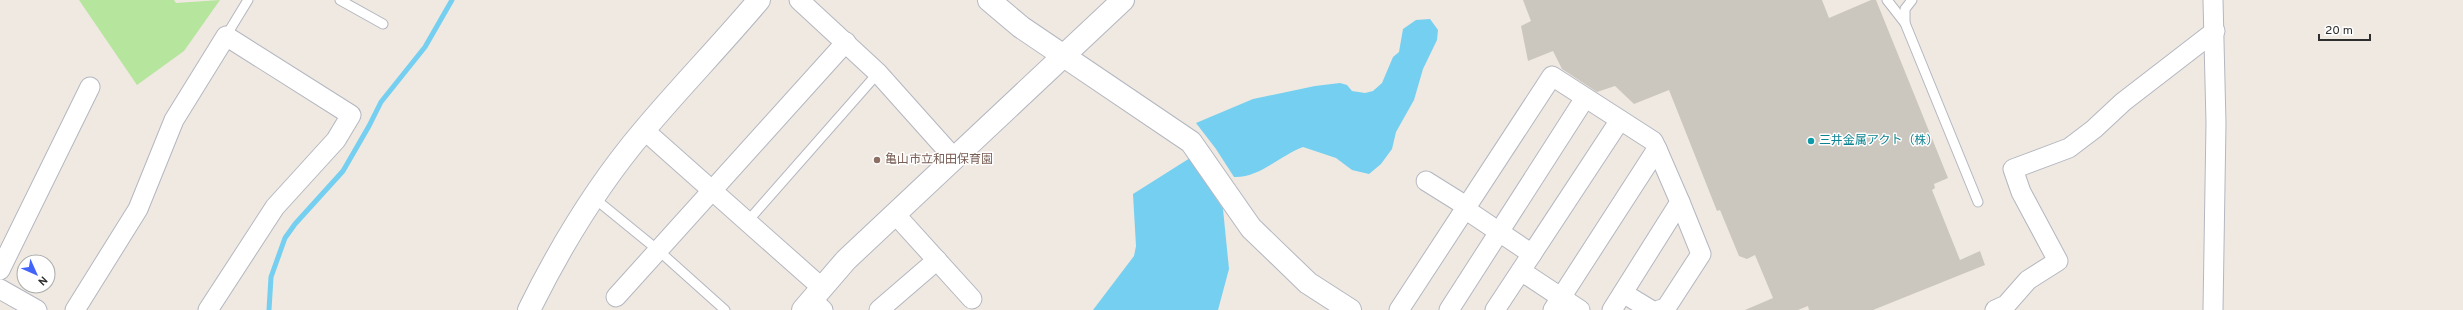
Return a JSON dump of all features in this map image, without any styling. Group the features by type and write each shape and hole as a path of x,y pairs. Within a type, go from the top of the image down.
{"street":[{"path":"529,310 541,286 594,198 644,130 759,0"},
{"path":"799,0 878,73 954,158"},
{"path":"989,0 1021,27 1190,142 1251,228 1308,283 1350,310"},
{"path":"644,130 747,222 814,301 895,214 1123,0"},
{"path":"2213,0 2215,31 2213,310"},
{"path":"1995,310 2006,305 2028,280 2058,261 2021,192 2013,169 2069,148 2094,129 2123,102 2215,31"},
{"path":"75,310 138,209 174,120 226,36 352,115 336,140 275,207 208,310"},
{"path":"616,297 713,192 846,42"},
{"path":"1399,310 1552,76 1653,141 1657,149 1701,254 1666,308 1659,310"},
{"path":"0,270 90,87"},
{"path":"1449,310 1586,98"},
{"path":"1495,310 1620,120"},
{"path":"1557,304 1657,149"},
{"path":"1426,180 1532,254"},
{"path":"1612,310 1680,202"},
{"path":"895,214 972,299"},
{"path":"879,310 937,260"},
{"path":"1521,271 1557,304 1580,310"},
{"path":"0,290 37,310"},
{"path":"1623,292 1651,310"}],"lane":[{"path":"226,36 248,0"},
{"path":"341,0 383,24"},
{"path":"1887,0 1905,23 1978,202"},
{"path":"1905,23 1905,9 1912,0"},
{"path":"747,222 878,73"},
{"path":"594,198 659,251 725,310"}],"green space":[{"path":"79,0 174,0 176,3 220,0 184,51 137,85"}],"water":[{"path":"1430,19 1438,30 1437,40 1423,69 1414,100 1396,132 1392,149 1381,164 1369,174 1352,170 1336,158 1303,147 1252,174 1234,177 1216,149 1196,123 1253,99 1315,86 1340,83 1347,85 1352,91 1365,93 1373,91 1382,83 1393,57 1399,52 1403,29 1416,20"},
{"path":"1190,158 1223,209 1229,269 1218,310 1093,310 1134,256 1136,246 1133,194"}],"building":[{"name":"三井金属アクト（株）","path":"1523,0 1822,0 1829,18 1871,0 1876,0 1948,178 1934,184 1935,188 1932,190 1960,260 1980,251 1985,265 1873,310 1809,310 1808,306 1798,310 1745,310 1773,298 1755,255 1747,259 1739,256 1720,210 1717,211 1669,90 1634,104 1615,86 1597,92 1562,69 1553,51 1528,61 1521,26 1531,21"}],"waterway":[{"path":"269,310 271,277 285,238 295,224 343,171 381,102 425,47 452,0"}],"place":[{"name":"三井金属アクト（株）","path":"1811,141"},
{"name":"亀山市立和田保育園","path":"877,160"}]}
